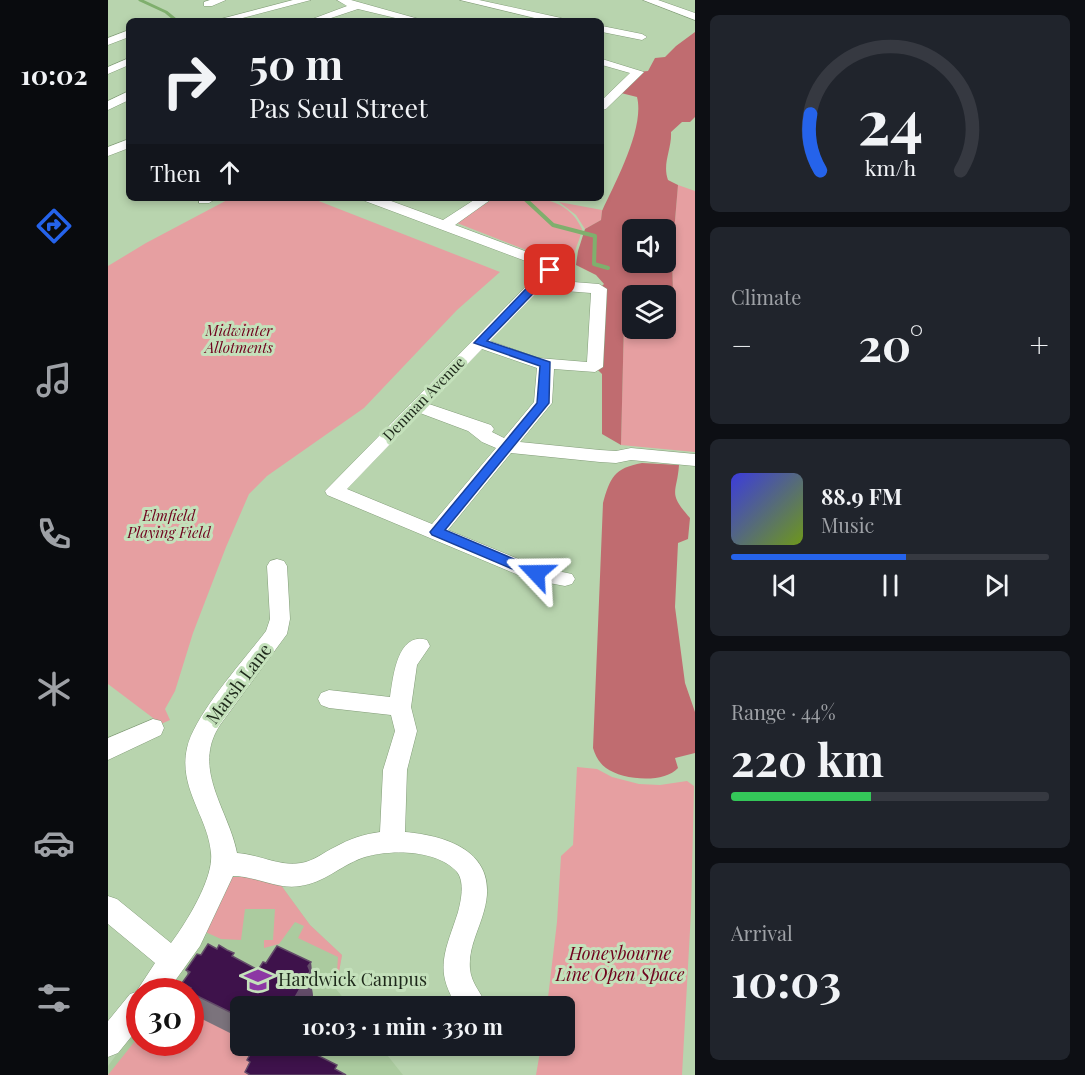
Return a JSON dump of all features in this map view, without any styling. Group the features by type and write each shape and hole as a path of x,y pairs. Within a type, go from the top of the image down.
{"street":[{"path":"231,18 306,0"},
{"path":"342,0 357,6 408,18"},
{"path":"465,0 547,18"},
{"path":"648,0 695,17"},
{"path":"321,18 357,6"},
{"path":"112,26 126,32"},
{"path":"604,29 642,37"},
{"path":"108,42 126,34"},
{"path":"108,60 126,62"},
{"path":"108,72 126,62"},
{"path":"604,63 638,72 604,104"},
{"path":"108,106 126,97"},
{"path":"108,152 126,144"},
{"path":"380,201 546,264 549,272 537,284"},
{"path":"444,226 482,201"},
{"path":"480,343 546,364 595,367 599,289 537,284"},
{"name":"Denman Avenue","path":"537,284 334,491 536,573 565,579"},
{"path":"436,532 513,442 543,403 546,364"},
{"path":"418,406 474,427 488,438 616,457 631,454 695,460"},
{"name":"Marsh Lane","path":"224,865 224,851 199,781 198,750 202,734 272,641 279,627 277,566"},
{"path":"392,842 395,770 406,731 400,707 406,663 419,646"},
{"path":"329,699 400,707"},
{"path":"108,750 122,741 153,728"},
{"path":"161,978 174,962 199,921 224,865 252,866 299,876 317,870 357,848 392,842 415,843 436,848 462,860 472,876 474,891 457,945 455,964 465,996"},
{"path":"108,908 174,962"},
{"path":"108,1043 126,1022"}],"shaded area":[{"path":"695,32 695,117 690,122 682,122 671,132 666,168 668,180 678,185 675,219 622,219 622,273 672,273 673,285 622,285 624,339 621,445 602,434 602,374 595,367 599,289 604,284 596,275 576,265 585,229 601,220 602,211 621,171 637,124 637,97 617,92 638,72 648,71 655,58 665,57"},
{"path":"642,463 679,465 675,493 678,503 690,518 688,539 678,543 675,607 685,683 695,712 695,753 675,758 678,768 672,773 653,778 632,777 613,772 601,764 593,748 603,503 615,475 625,468"},
{"name":"Hardwick Campus","path":"226,877 275,877 310,925 342,955 336,989 342,996 230,996 230,1056 388,1056 403,1075 108,1075 108,1066 126,1042 126,1056 204,1056 204,978 170,978"}],"green space":[{"path":"678,185 695,191 695,452 621,445 624,339 676,339 676,285 673,285 672,273 676,273 675,219"},
{"name":"Midwinter Allotments","path":"225,201 319,201 500,272 457,310 364,408 267,476 249,494 193,633 175,691 165,709 170,720 161,724 108,684 108,266"},
{"path":"490,201 548,201 566,209 575,217 582,229 573,259 557,262 457,223"},
{"path":"559,202 602,210 601,220 585,229 576,215"},
{"name":"Honeybourne Line Open Space","path":"577,767 597,769 612,777 639,784 660,785 687,781 694,786 691,912 682,1075 536,1075 539,1056 575,1056 575,996 548,996 557,922 561,856 573,845"},
{"path":"226,877 275,877 310,925 342,955 339,972 337,971 338,957 298,938 304,926 295,922 279,944 264,948 264,940 273,940 275,909 245,909 241,940 221,939 201,930"},
{"path":"204,1019 230,1032 230,1056 263,1056 257,1075 108,1075 126,1052 126,1056 204,1056"}],"building":[{"path":"208,944 217,949 219,945 234,953 232,956 258,970 263,962 266,963 277,946 311,962 308,966 310,971 296,996 230,996 230,1012 204,999 204,978 186,978 190,972 186,970 197,954 201,955"},
{"path":"249,1056 319,1056 337,1065 335,1069 346,1075 250,1075 245,1072 250,1062 247,1060"}],"waterway":[{"path":"140,0 173,18"},
{"path":"527,201 553,225 595,236 594,264 608,268"}],"place":[{"name":"Hardwick Campus","path":"258,980"}],"route":[{"path":"536,573 436,532 509,447 543,403 546,364 536,363 480,343 550,270"}],"park label":[{"name":"Elmfield Playing Field","path":"169,524"}]}
